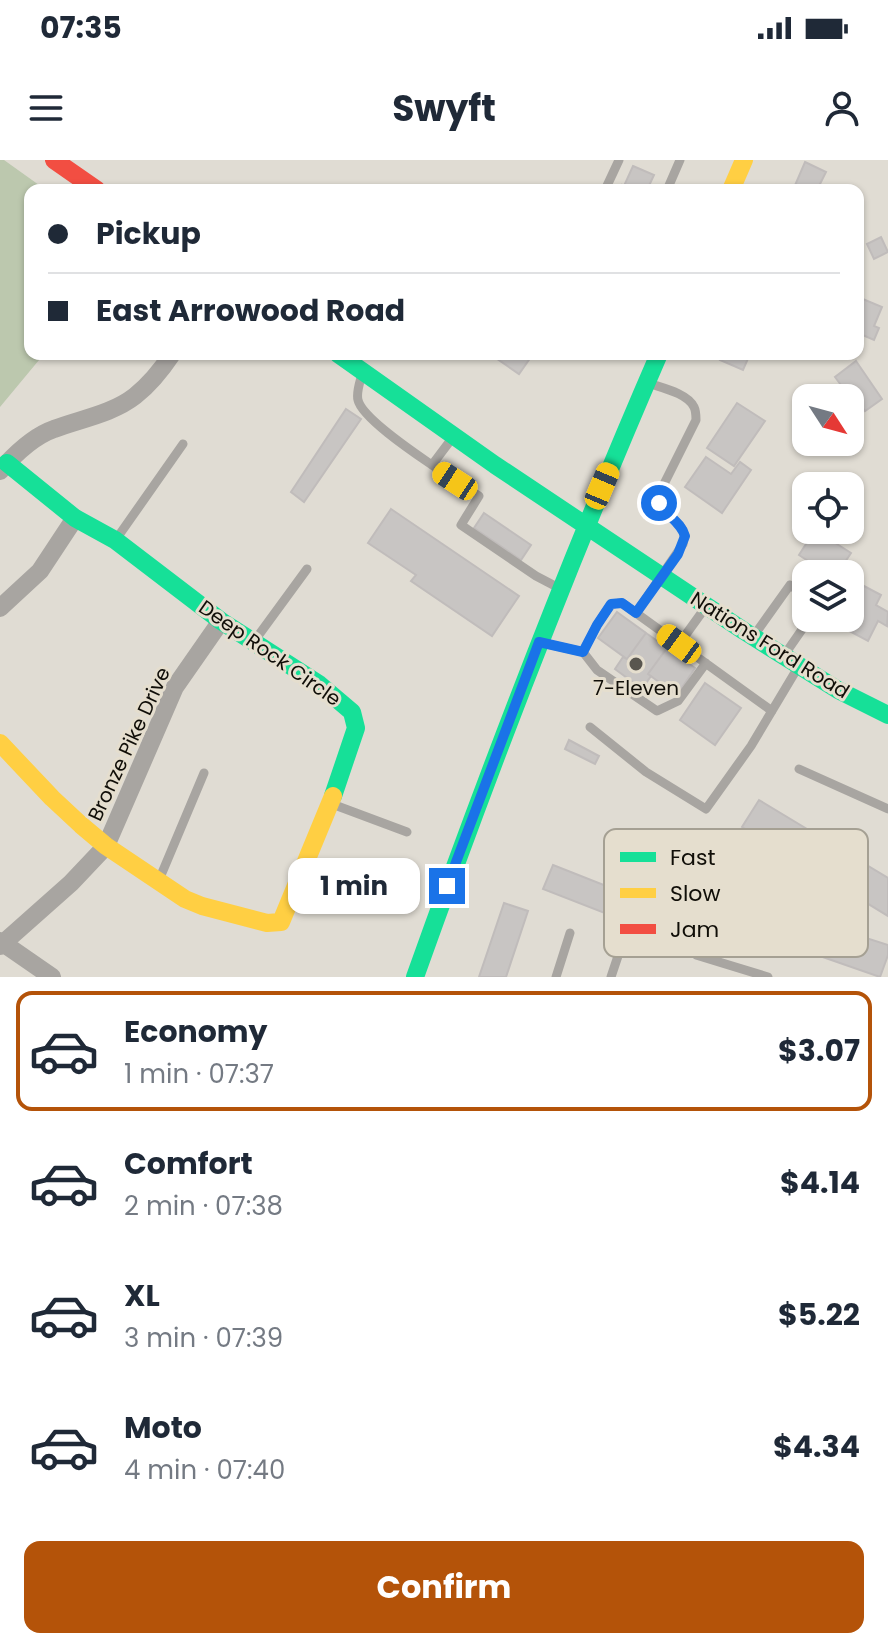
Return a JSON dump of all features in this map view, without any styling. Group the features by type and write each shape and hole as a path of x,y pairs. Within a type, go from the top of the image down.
{"street":[{"path":"54,160 88,184"},
{"path":"734,184 744,160"},
{"path":"3,467 50,430 134,398 167,360"},
{"name":"Nations Ford Road","path":"347,360 454,436 753,637 838,690 888,715"},
{"path":"415,977 539,642 657,360"},
{"name":"Deep Rock Circle","path":"0,743 52,798 106,846 185,899 267,923 281,922 330,804 356,728 352,712 319,684 253,643 115,540 75,518 3,467"},
{"path":"0,608 40,571 75,518"},
{"name":"Bronze Pike Drive","path":"1,943 71,883 106,846 175,687 221,621"},
{"path":"1,943 52,977"}],"lane":[{"path":"608,184 619,160"},
{"path":"670,184 680,160"},
{"path":"363,371 358,400 364,410 385,430 479,496 461,525 560,589"},
{"path":"636,613 678,554 685,536 682,528 663,511 659,503 660,492 696,420 694,407 688,400 647,383"},
{"path":"432,465 454,436"},
{"path":"115,540 183,444"},
{"path":"253,643 307,569"},
{"path":"753,637 790,585 792,586"},
{"path":"583,652 611,604 622,603 772,711"},
{"path":"679,644 707,606"},
{"path":"590,727 646,772 706,809 772,711 804,632"},
{"path":"539,642 583,652 597,670 657,711 678,701 706,663"},
{"path":"799,769 888,809"},
{"path":"159,881 204,773"},
{"path":"330,804 407,832"},
{"path":"556,977 570,933"},
{"path":"611,977 618,957"},
{"path":"701,957 741,973 768,977"}],"green space":[{"path":"0,160 4,160 38,184 24,184 24,360 39,360 0,407"}],"building":[{"path":"805,162 826,172 820,184 796,184"},
{"path":"633,166 654,175 650,184 625,184"},
{"path":"881,237 888,252 874,259 867,244"},
{"path":"864,300 882,307 874,326 879,328 874,340 864,336"},
{"path":"499,360 529,360 519,374"},
{"path":"720,360 747,360 743,370"},
{"path":"856,361 882,399 865,411 864,384 840,384 835,377"},
{"path":"737,403 765,421 734,466 707,448"},
{"path":"346,409 361,419 304,502 291,492"},
{"path":"706,457 731,474 740,462 751,470 722,513 685,487"},
{"path":"391,509 519,596 492,636 411,581 416,575 368,543"},
{"path":"484,513 531,545 521,560 474,528"},
{"path":"806,544 837,544 851,553 846,560 807,560 799,555"},
{"path":"864,586 881,595 876,605 888,612 887,626 878,621 868,641 851,632 864,632"},
{"path":"617,612 646,633 627,659 598,638"},
{"name":"7-Eleven","path":"646,633 667,648 648,674 651,676 642,689 615,669 623,657 627,659"},
{"path":"667,648 695,668 677,695 648,674"},
{"path":"705,683 741,708 715,745 680,720"},
{"path":"569,740 599,756 595,764 565,749"},
{"path":"759,800 807,829 745,829 742,827"},
{"path":"553,865 604,885 604,913 543,889"},
{"path":"868,866 888,878 888,916 868,904"},
{"path":"504,903 528,911 506,977 479,977"},
{"path":"868,939 888,945 888,955 880,977 823,957 868,957"}],"traffic: fast":[{"path":"346,360 495,465 744,631 838,690 888,715"},
{"path":"415,977 532,664 656,360"},
{"path":"7,463 75,518 115,540 221,621 319,684 352,712 356,728 333,796"}],"traffic: slow":[{"path":"734,184 744,160"},
{"path":"0,743 52,798 106,846 185,899 267,923 281,922 333,796"}],"traffic: jam":[{"path":"54,160 88,184"}],"place":[{"name":"7-Eleven","path":"636,664"}],"route":[{"path":"447,886 539,642 583,652 611,604 622,603 636,613 678,554 685,536 682,528 663,511 659,503"}]}
